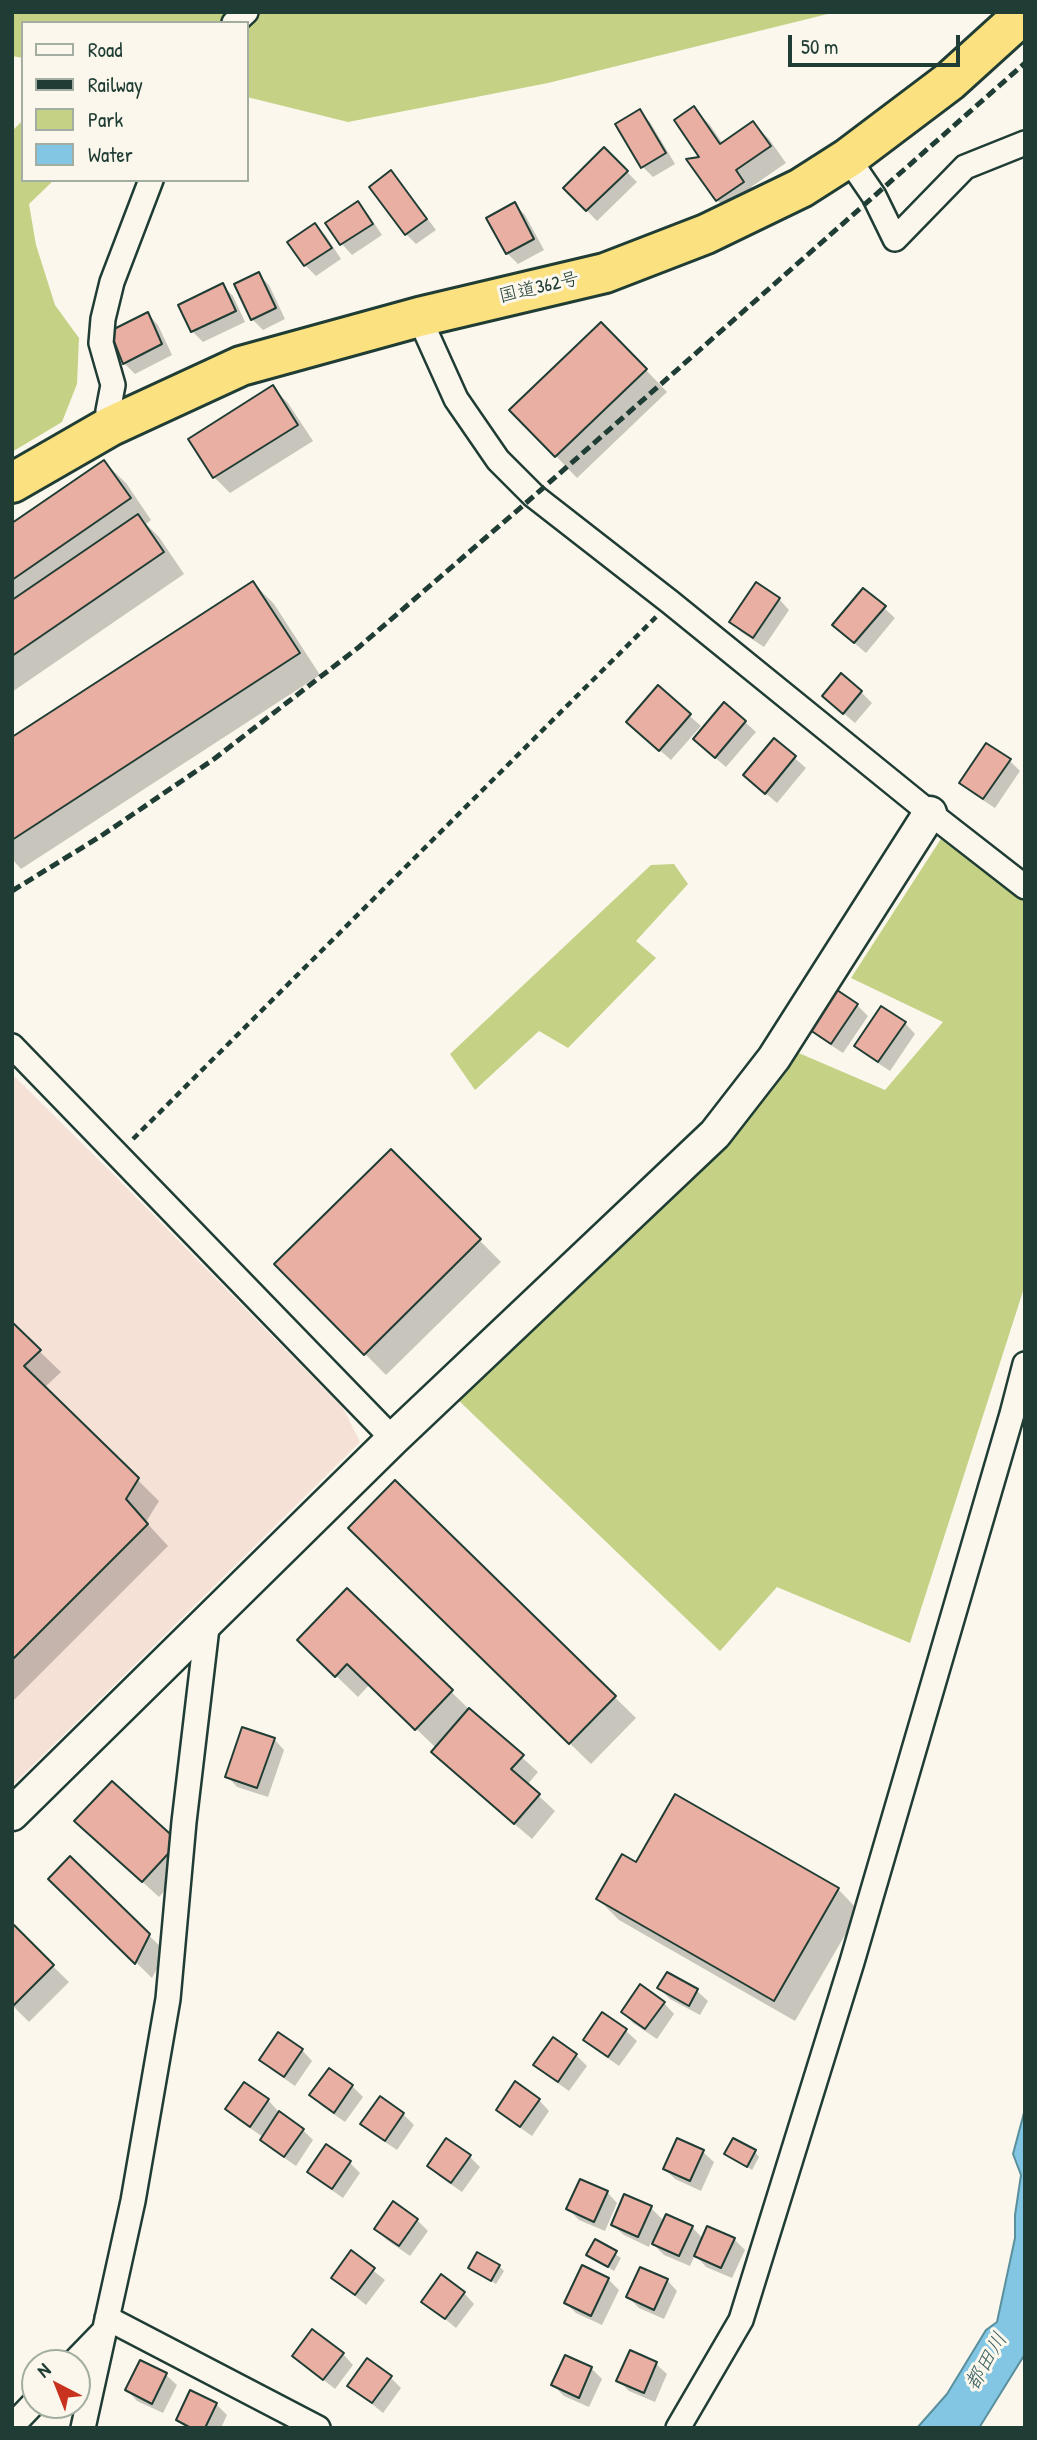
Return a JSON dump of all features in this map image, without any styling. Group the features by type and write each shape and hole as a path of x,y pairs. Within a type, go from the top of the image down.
{"highway":[{"name":"国道362号","path":"12,483 111,426 241,366 419,317 605,273 706,234 800,188 848,158 950,80 1025,13"}],"street":[{"path":"848,158 874,196 895,239 965,167 1025,143"},
{"path":"111,426 108,411 113,385 101,343 103,319 112,282 150,182"},
{"path":"419,317 456,399 498,460 534,496 1025,887"},
{"path":"12,1814 393,1439 715,1134 774,1058 930,814"},
{"path":"12,1046 393,1439"},
{"path":"678,2428 741,2320 852,1962 1025,1364"},
{"path":"83,2428 133,2201 168,1998 184,1822 208,1619"},
{"path":"85,2349 106,2324"},
{"path":"106,2324 318,2428"}],"path":[{"path":"117,1154 670,602"}],"shaded area":[{"path":"12,1074 343,1408 360,1442 12,1786"}],"green space":[{"path":"12,12 836,12 548,83 348,122 248,97 248,21 21,21 21,58 12,56"},
{"path":"21,122 21,182 52,182 29,204 36,245 55,305 79,338 77,384 62,422 12,452 12,131"},
{"path":"948,828 1025,871 1025,1285 910,1643 777,1587 720,1651 455,1397 794,1051 885,1090 943,1022 851,978"},
{"path":"674,864 688,884 636,941 656,958 568,1048 539,1031 475,1090 450,1054 651,865"}],"water":[{"name":"都田川","path":"1025,2109 1025,2354 979,2428 917,2428 947,2394 986,2330 997,2322 1015,2238 1015,2215 1021,2175 1013,2154"}],"building":[{"path":"694,106 720,144 753,121 771,146 736,170 744,182 716,201 686,159 699,157 674,120"},
{"path":"640,109 666,153 641,168 615,124"},
{"path":"604,147 628,171 586,211 563,188"},
{"path":"391,170 427,219 405,235 369,187"},
{"path":"358,201 373,224 340,245 325,223"},
{"path":"515,202 534,239 506,254 486,218"},
{"path":"315,223 332,248 304,266 287,242"},
{"path":"259,272 276,308 251,320 234,284"},
{"path":"223,283 236,311 191,332 178,305"},
{"path":"148,312 162,344 123,364 110,331"},
{"path":"601,322 647,369 555,457 509,410"},
{"path":"273,385 298,425 213,478 188,439"},
{"path":"104,460 131,498 12,580 12,523"},
{"path":"138,514 164,552 12,656 12,600"},
{"path":"253,581 300,653 12,840 12,737"},
{"path":"756,582 780,598 753,638 729,622"},
{"path":"863,588 886,606 854,643 832,625"},
{"path":"841,673 862,691 843,714 822,696"},
{"path":"658,685 691,714 659,751 626,722"},
{"path":"724,702 746,721 715,758 693,739"},
{"path":"774,738 796,756 765,794 743,775"},
{"path":"986,743 1011,759 983,799 959,783"},
{"path":"834,988 858,1004 831,1044 807,1028"},
{"path":"881,1006 906,1022 878,1062 854,1046"},
{"path":"391,1149 481,1239 364,1355 274,1264"},
{"path":"12,1322 41,1350 24,1366 139,1478 126,1499 148,1524 12,1660"},
{"path":"395,1480 616,1696 569,1744 348,1528"},
{"path":"347,1588 453,1690 415,1730 347,1664 335,1677 297,1640"},
{"path":"469,1708 524,1755 511,1769 540,1794 514,1824 431,1752"},
{"path":"242,1727 275,1738 257,1788 225,1777"},
{"path":"112,1781 179,1842 142,1882 74,1821"},
{"path":"675,1794 839,1888 774,2001 596,1899 622,1854 636,1862"},
{"path":"70,1856 150,1934 135,1964 48,1879"},
{"path":"14,1925 54,1965 12,2007 12,1927"},
{"path":"667,1972 698,1989 689,2006 657,1988"},
{"path":"640,1984 665,2002 645,2029 621,2012"},
{"path":"602,2012 627,2029 608,2057 583,2040"},
{"path":"278,2032 303,2049 284,2077 259,2060"},
{"path":"553,2037 577,2054 558,2082 533,2065"},
{"path":"329,2068 353,2085 334,2113 309,2095"},
{"path":"515,2081 540,2099 520,2127 496,2110"},
{"path":"244,2082 269,2099 250,2127 225,2109"},
{"path":"380,2096 404,2113 385,2141 360,2124"},
{"path":"279,2111 304,2129 284,2157 260,2140"},
{"path":"446,2138 471,2155 451,2183 427,2166"},
{"path":"677,2138 704,2150 690,2181 663,2169"},
{"path":"733,2138 756,2150 747,2167 724,2154"},
{"path":"326,2144 351,2161 332,2189 307,2172"},
{"path":"580,2179 608,2191 594,2222 566,2209"},
{"path":"624,2194 652,2206 638,2237 611,2225"},
{"path":"393,2201 418,2219 399,2246 374,2229"},
{"path":"666,2214 693,2226 679,2256 652,2244"},
{"path":"707,2226 735,2238 721,2268 694,2256"},
{"path":"595,2239 617,2251 608,2267 586,2255"},
{"path":"351,2250 375,2268 355,2295 331,2278"},
{"path":"477,2252 500,2265 491,2281 468,2268"},
{"path":"582,2265 609,2278 591,2316 564,2303"},
{"path":"640,2267 668,2279 654,2310 626,2297"},
{"path":"441,2274 465,2292 445,2319 421,2302"},
{"path":"312,2329 344,2353 323,2380 292,2356"},
{"path":"630,2350 657,2362 644,2393 616,2381"},
{"path":"565,2355 592,2367 579,2398 551,2385"},
{"path":"367,2358 392,2376 372,2403 347,2386"},
{"path":"140,2360 167,2373 152,2404 125,2390"},
{"path":"190,2390 217,2403 205,2428 191,2428 176,2420"}],"railway":[{"path":"12,891 101,836 214,759 359,647 1025,63"}]}
